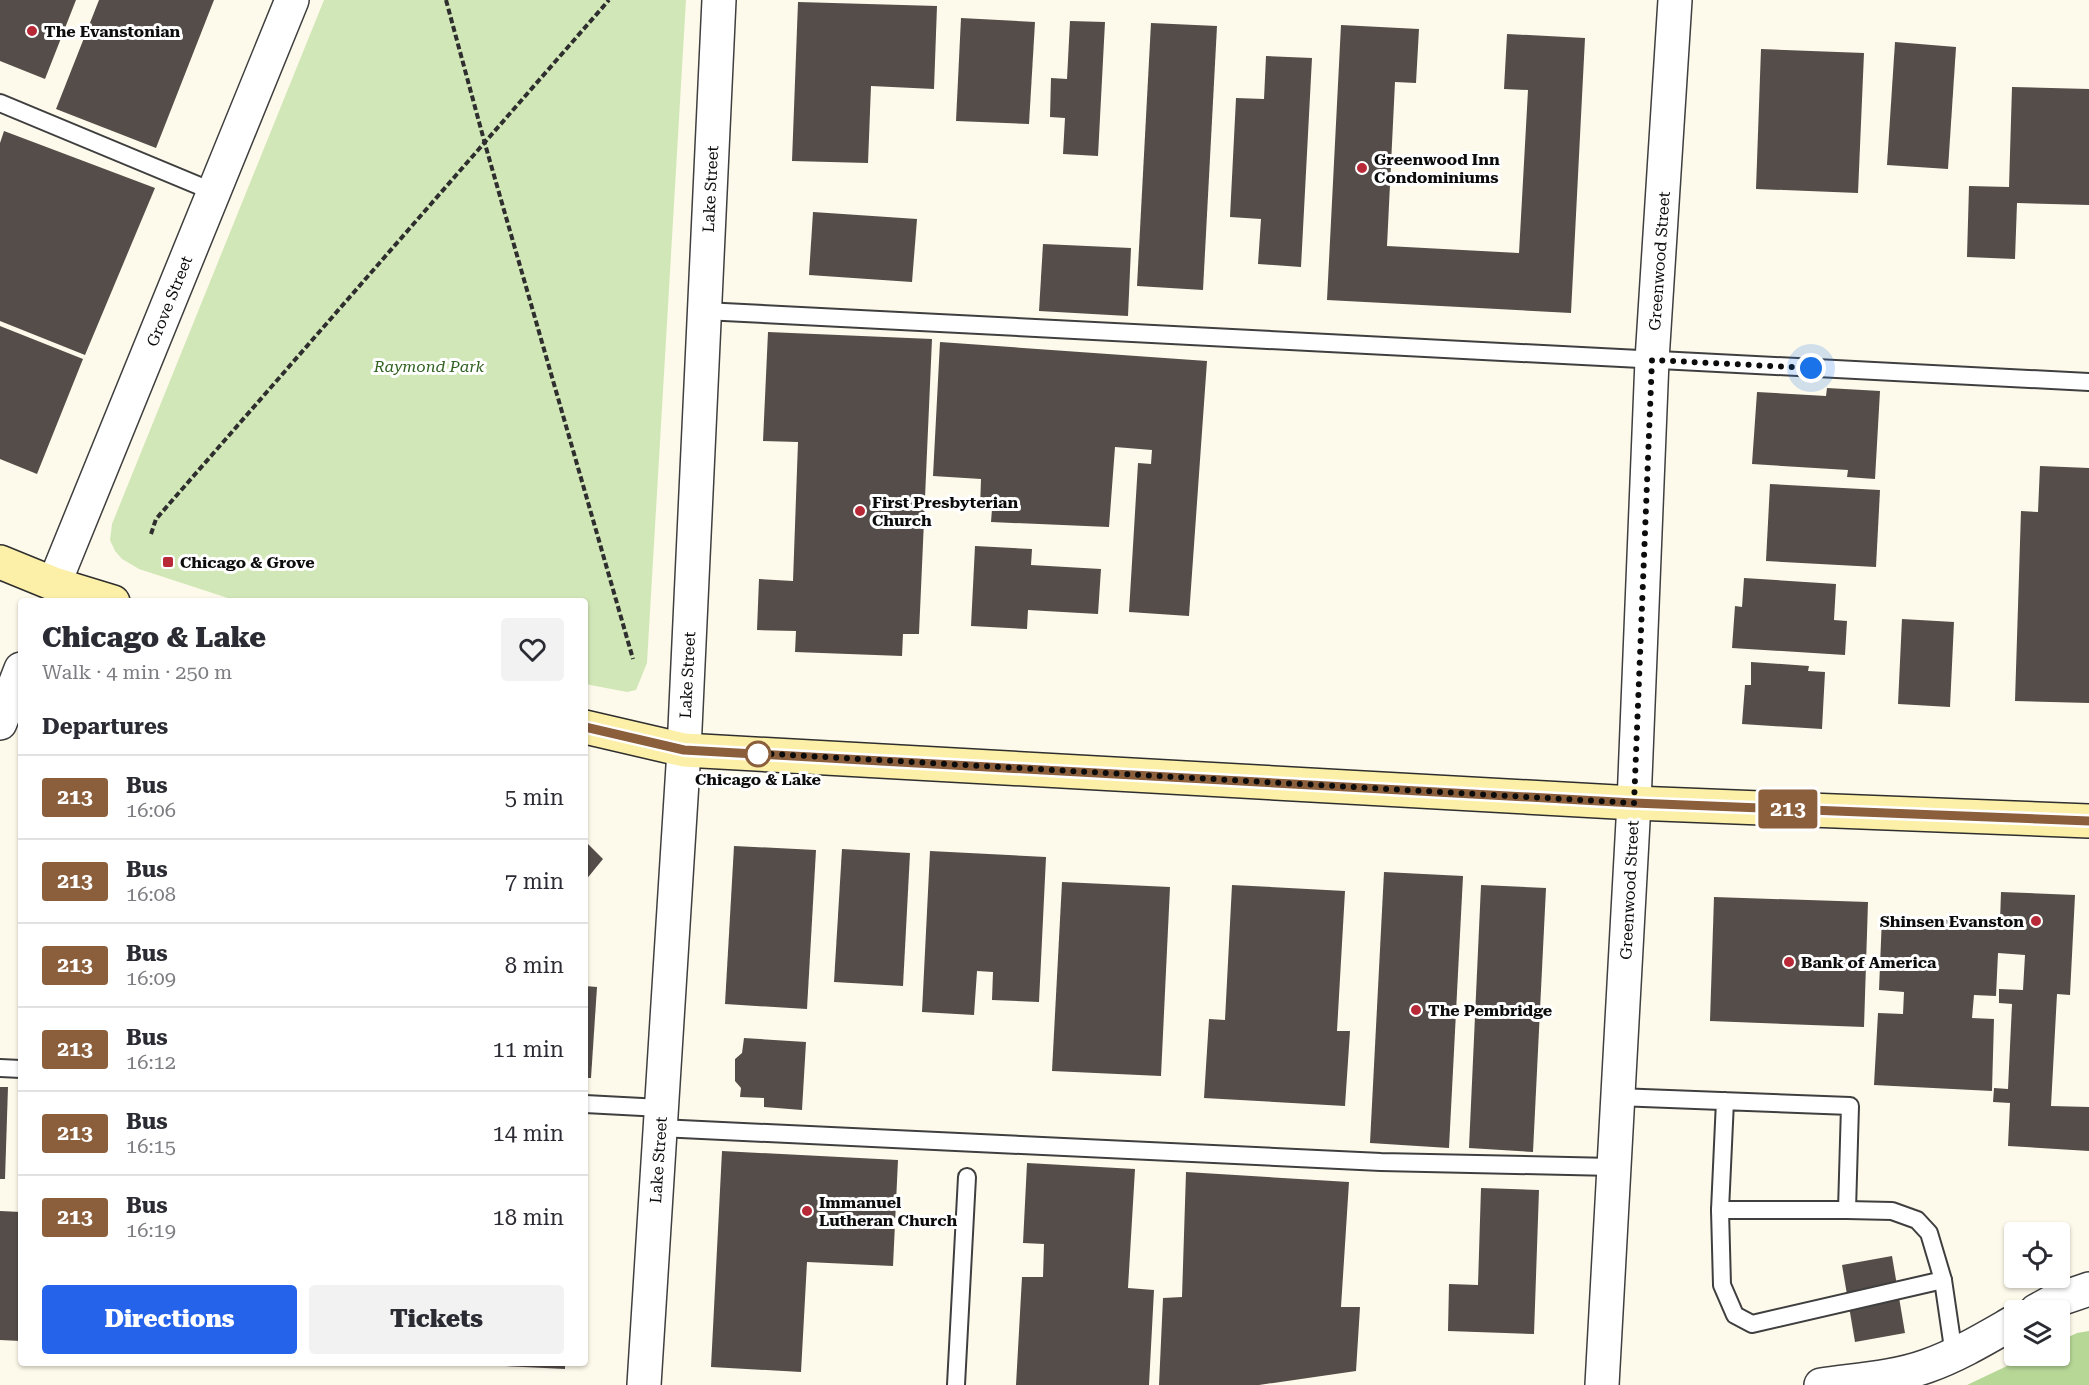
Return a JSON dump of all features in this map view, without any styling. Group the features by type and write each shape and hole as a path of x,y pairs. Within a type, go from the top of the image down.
{"main road":[{"path":"0,562 51,593 85,598"},
{"path":"588,728 684,750 1634,803 2089,821"}],"street":[{"name":"Grove Street","path":"51,593 292,0"},
{"name":"Lake Street","path":"644,1385 684,750 719,0"},
{"name":"Greenwood Street","path":"1602,1385 1634,803 1652,360 1675,0"},
{"path":"0,723 18,677"},
{"path":"2058,1300 2089,1289"},
{"path":"1821,1385 1925,1367 1954,1355 2004,1328"}],"lane":[{"path":"0,103 214,192"},
{"path":"704,311 2089,382"},
{"path":"0,1068 18,1069"},
{"path":"1617,1097 1850,1106 1846,1210"},
{"path":"1725,1101 1720,1210 1722,1285 1735,1315 1752,1324 1943,1280"},
{"path":"588,1105 660,1118 1381,1162 1613,1167"},
{"path":"956,1385 967,1177"},
{"path":"1720,1210 1892,1210 1917,1220 1929,1233 1943,1280 1954,1355"}],"path":[{"path":"447,0 485,144 633,659"},
{"path":"151,534 156,519 609,0"}],"green space":[{"name":"Raymond Park","path":"324,0 686,0 647,663 636,690 627,692 588,685 588,598 228,598 139,569 122,559 110,540 112,524"},
{"path":"2089,1331 2089,1385 1967,1385 2007,1366 2070,1366 2070,1336"}],"building":[{"name":"The Evanstonian","path":"0,0 76,0 45,79 0,61"},
{"path":"99,0 214,0 156,148 56,109"},
{"path":"798,2 937,6 934,89 871,86 868,163 792,161"},
{"path":"961,18 1035,22 1029,124 956,121"},
{"path":"1070,21 1105,22 1098,156 1063,154 1065,118 1050,117 1051,78 1067,79"},
{"path":"1151,23 1217,26 1203,290 1137,286"},
{"name":"Greenwood Inn Condominiums","path":"1341,25 1419,29 1416,83 1395,82 1387,246 1519,253 1528,90 1504,89 1507,34 1585,38 1571,313 1327,300"},
{"path":"1895,42 1956,47 1948,169 1887,165"},
{"path":"1761,49 1864,53 1858,193 1756,189"},
{"path":"1266,56 1312,58 1301,267 1258,264 1261,219 1230,217 1236,98 1264,99"},
{"path":"2012,87 2089,89 2089,205 2017,203 2015,259 1967,257 1969,186 2009,187"},
{"path":"4,131 155,188 85,355 0,321 0,143"},
{"path":"813,212 917,219 912,282 809,275"},
{"path":"1043,244 1131,248 1128,316 1039,311"},
{"path":"0,326 83,359 37,474 0,459"},
{"name":"First Presbyterian Church","path":"768,332 932,339 919,634 903,634 902,656 795,652 796,631 757,630 759,579 793,581 798,442 763,441"},
{"path":"940,342 1207,361 1189,616 1129,612 1138,463 1151,464 1152,450 1115,447 1109,527 991,522 992,509 980,509 981,479 933,476"},
{"path":"1827,388 1880,391 1875,479 1847,477 1848,470 1752,464 1757,392 1826,396"},
{"path":"2040,466 2089,468 2089,703 2015,701 2021,511 2038,512"},
{"path":"1770,484 1880,490 1876,567 1766,561"},
{"path":"975,546 1032,549 1031,565 1101,569 1098,614 1028,610 1027,629 971,626"},
{"path":"1744,578 1836,584 1834,620 1847,621 1845,655 1732,648 1735,606 1742,607"},
{"path":"1902,619 1954,622 1950,707 1898,704"},
{"path":"1751,662 1809,666 1808,671 1825,672 1822,729 1742,724 1745,685 1751,685"},
{"path":"588,844 603,859 588,877"},
{"path":"734,846 816,850 807,1009 725,1004"},
{"path":"842,849 910,853 903,986 834,982"},
{"path":"930,851 1046,857 1039,1002 992,1000 993,972 977,971 974,1015 922,1012"},
{"name":"The Pembridge","path":"1384,872 1463,876 1449,1148 1370,1143"},
{"path":"1062,882 1170,887 1161,1076 1052,1071"},
{"path":"1232,885 1345,891 1337,1031 1350,1031 1345,1106 1204,1098 1209,1019 1225,1020"},
{"path":"1481,885 1546,888 1533,1152 1469,1148"},
{"path":"2001,892 2075,895 2070,995 2057,994 2051,1106 2089,1107 2089,1151 2008,1146 2010,1103 1993,1102 1994,1088 2008,1089 2012,1004 1999,1003 1999,989 2023,990 2025,955 1998,953 1996,996 1974,995 1972,1018 1994,1019 1992,1091 1874,1085 1878,1013 1903,1014 1904,992 1879,990 1882,917 2000,922"},
{"name":"Bank of America","path":"1714,897 1868,902 1864,1027 1710,1021"},
{"path":"588,986 597,987 591,1078 588,1078"},
{"path":"744,1038 806,1042 802,1110 764,1107 764,1098 740,1097 741,1088 735,1081 735,1059 742,1053"},
{"path":"0,1087 8,1087 5,1179 0,1179"},
{"name":"Immanuel Lutheran Church","path":"722,1151 898,1160 893,1266 807,1262 801,1372 711,1367"},
{"path":"1027,1163 1135,1169 1128,1288 1154,1290 1149,1385 1016,1385 1022,1277 1043,1277 1044,1244 1023,1243"},
{"path":"1186,1172 1349,1182 1341,1307 1360,1307 1356,1371 1259,1385 1159,1385 1163,1298 1182,1297"},
{"path":"1481,1188 1539,1190 1534,1334 1448,1331 1449,1284 1478,1285"},
{"path":"0,1211 18,1212 18,1341 0,1340"},
{"path":"1892,1256 1905,1333 1855,1342 1842,1265"},
{"path":"503,1366 565,1366 565,1369"}],"bus line":[{"name":"213","path":"588,728 684,750 1634,803 2089,821"}],"place":[{"name":"The Evanstonian","path":"32,31"},
{"name":"Greenwood Inn Condominiums","path":"1362,168"},
{"name":"First Presbyterian Church","path":"860,511"},
{"name":"Chicago & Grove","path":"168,562"},
{"name":"Chicago & Lake","path":"758,754"},
{"name":"Shinsen Evanston","path":"2036,921"},
{"name":"Bank of America","path":"1789,962"},
{"name":"The Pembridge","path":"1416,1010"},
{"name":"Immanuel Lutheran Church","path":"807,1211"}],"route":[{"path":"758,754 754,753 1634,803 1652,360 1811,368"}]}
